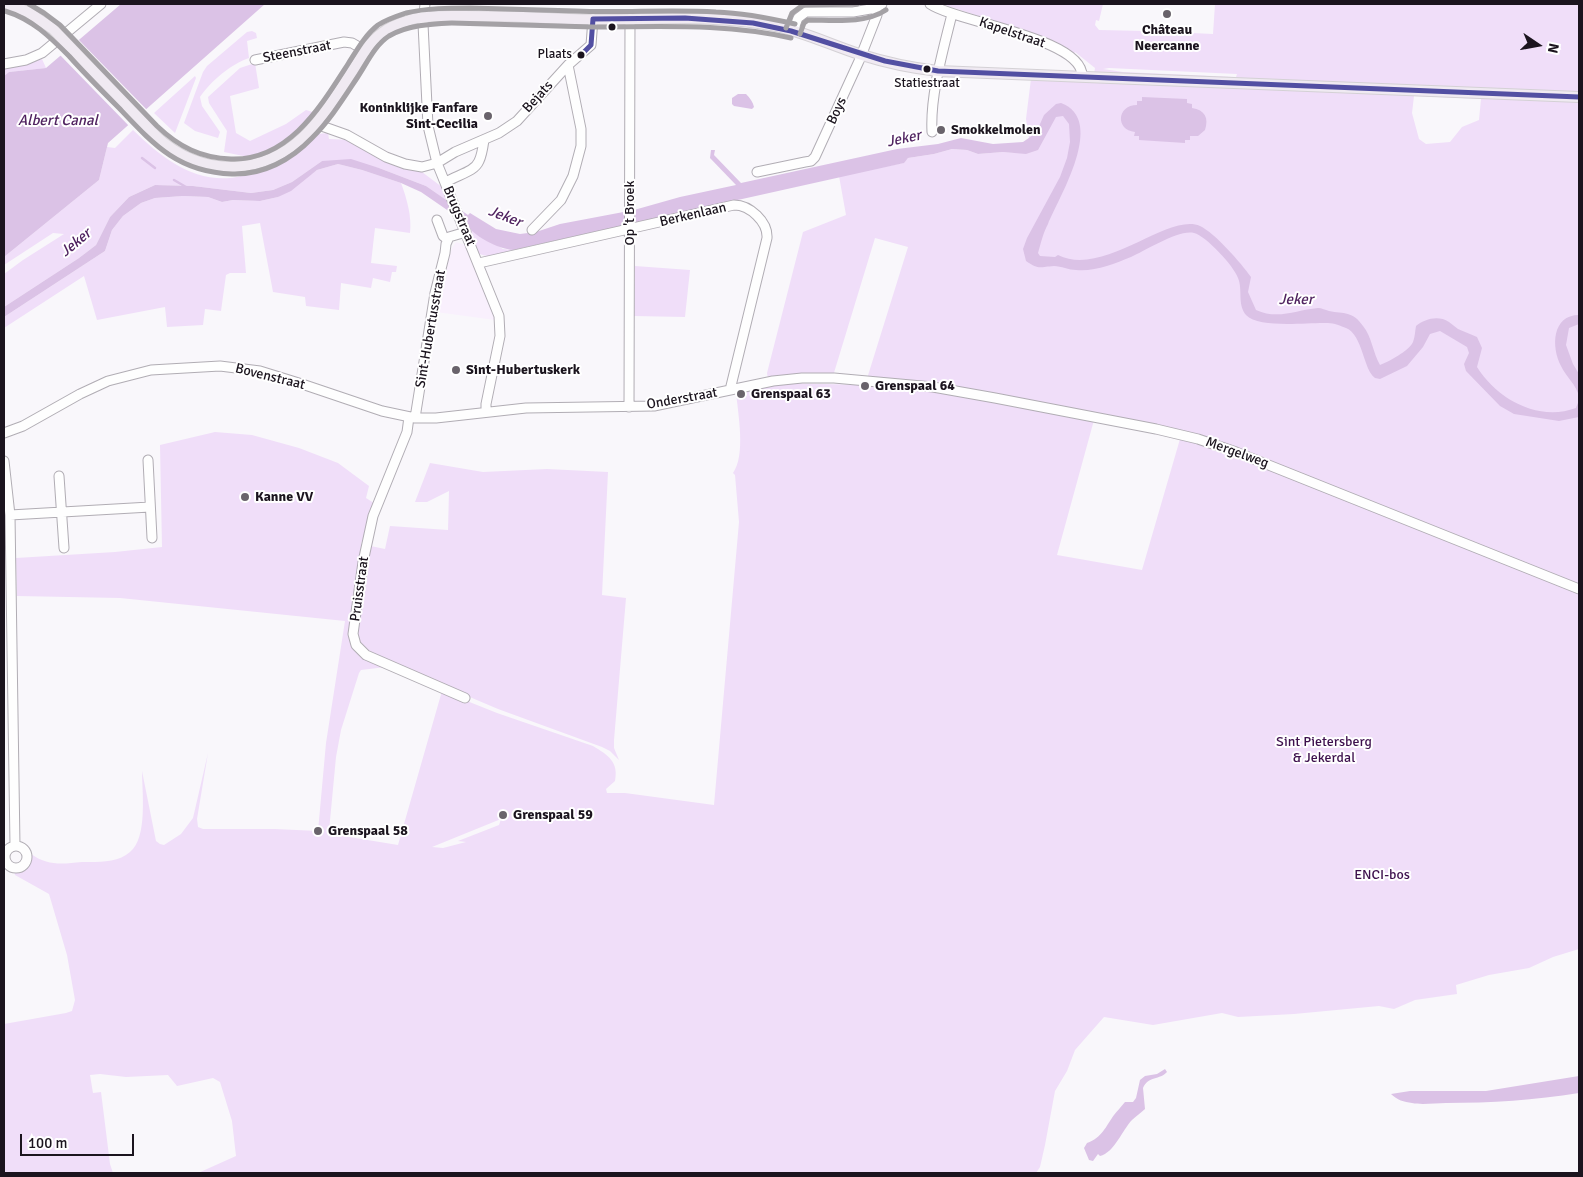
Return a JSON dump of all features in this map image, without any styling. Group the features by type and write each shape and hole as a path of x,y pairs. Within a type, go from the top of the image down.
{"main road":[{"path":"7,4 28,12 52,29 166,145 191,159 207,164 229,167 247,166 264,161 281,154 304,138 316,124 374,40 388,28 423,17 712,18 767,25 793,31 862,55 909,67 938,71 1579,97"}],"street":[{"path":"4,64 26,60 42,53 101,4"},
{"name":"Brugstraat","path":"425,4 423,17 428,126 437,163 496,306 500,327 486,412"},
{"name":"Kapelstraat","path":"930,4 952,14 1004,28 1040,41 1076,61 1082,69 1082,76"},
{"path":"793,31 798,18 806,12 853,12 879,6"},
{"name":"Boys","path":"757,172 811,161 815,157 862,55 879,6"},
{"path":"932,132 931,111 934,105 938,71 952,14"},
{"name":"Op 't Broek","path":"629,407 630,18"},
{"name":"Bejats","path":"437,163 517,121 568,65 590,45 593,19"},
{"name":"Steenstraat","path":"259,59 344,42 352,43 366,51"},
{"path":"532,230 562,200 573,176 581,146 580,129 568,65"},
{"path":"316,124 347,135 386,157 405,164 422,167 437,163"},
{"path":"445,183 453,177 474,170 479,162 484,140"},
{"name":"Berkenlaan","path":"479,263 734,205 745,207 764,223 767,238 730,390"},
{"path":"437,220 443,236 447,239 466,232"},
{"name":"Sint-Hubertusstraat","path":"412,418 447,239"},
{"name":"Bovenstraat","path":"4,433 23,426 80,394 108,381 151,370 210,366 238,367 260,372 382,411 412,418 436,418 486,412"},
{"name":"Onderstraat","path":"486,412 526,408 629,407 672,403 773,381 802,378 834,378 876,383"},
{"name":"Mergelweg","path":"876,383 933,387 1156,429 1198,439 1236,452 1579,589"},
{"name":"Pruisstraat","path":"412,418 373,516 363,562 354,634 356,645 375,661 465,698"},
{"path":"148,460 152,538"},
{"path":"4,461 10,515 15,846"},
{"path":"59,476 64,548"},
{"path":"10,515 150,508"}],"shaded area":[{"path":"456,242 465,245 493,309 495,320 436,312 443,279 452,248"}],"green space":[{"name":"Sint Pietersberg & Jekerdal","path":"942,4 1103,4 1099,21 1096,20 1095,25 1099,30 1145,31 1148,34 1152,31 1185,33 1189,36 1192,33 1213,34 1215,4 1579,4 1579,949 1553,957 1529,968 1489,975 1456,985 1457,994 1415,1000 1394,1009 1379,1006 1238,1017 1222,1013 1153,1025 1104,1017 1075,1050 1067,1071 1055,1091 1040,1167 1036,1173 198,1173 236,1156 232,1121 220,1082 213,1078 177,1086 168,1075 126,1077 100,1074 90,1075 93,1093 101,1092 110,1164 113,1173 4,1173 4,1024 72,1011 75,1000 67,955 49,894 15,875 14,871 27,867 31,854 43,861 62,864 108,861 125,856 136,845 142,825 142,771 156,841 164,845 181,834 193,818 208,753 197,819 198,827 203,829 318,831 326,743 345,621 120,598 17,596 16,558 162,547 160,445 215,432 252,435 299,448 338,463 369,486 366,498 374,503 361,544 385,549 390,526 448,530 449,491 427,502 415,502 430,463 483,472 547,469 608,472 602,595 626,598 614,740 614,748 619,760 610,751 602,747 498,709 418,675 386,667 361,670 341,730 336,757 329,831 334,831 337,835 398,845 442,691 598,749 608,756 614,764 615,781 606,789 607,793 625,793 714,805 739,522 735,475 733,473 737,465 740,445 736,392 782,383 865,385 908,247 875,238 833,376 768,379 767,373 803,232 846,215 839,176 903,163 908,158 952,149 967,150 978,154 1022,153 1029,139 1026,119 1031,79 1093,80 1095,68 1075,52 1073,56 1027,32","holes":["1103,69 1237,74 1236,77 1123,72","1414,96 1481,99 1479,120 1462,127 1450,142 1426,144 1419,139 1412,113","1094,420 1180,439 1142,570 1057,555","501,819 499,825 458,841 466,842 443,848 432,847"]},
{"path":"252,31 256,33 257,38 247,41 249,58 235,64 222,74 200,97 202,106 220,132 218,138 195,131 184,123 203,72 207,66 247,32"},
{"path":"42,59 46,68 9,72 4,76 4,69"},
{"path":"255,63 259,88 230,96 236,133 250,141 286,124 306,110 316,113 301,131 271,150 248,157 224,152 227,131 209,103 208,97 240,68"},
{"path":"195,76 196,78 175,133 154,113"},
{"path":"133,130 154,149 177,165 189,171 215,178 235,177 271,166 303,148 317,134 328,133 329,139 352,140 394,163 422,172 442,187 446,200 426,186 379,168 322,161 292,182 273,190 251,193 193,186 155,185 129,197 110,217 96,245 4,307 4,274 64,234 53,233 4,265 4,257 99,180 107,147 115,148"},
{"path":"338,164 401,183 410,221 410,233 375,228 371,263 397,266 396,272 392,272 390,282 373,278 371,288 341,283 339,310 306,306 305,297 273,292 260,223 242,226 246,273 230,273 226,275 221,311 205,309 203,325 167,327 165,307 97,320 84,276 4,328 4,317 105,251 112,230 123,216 141,203 155,198 183,196 208,197 222,202 233,200 260,201 278,197 317,170"},
{"path":"469,228 503,249 513,250 491,257 479,254"},
{"path":"635,266 690,270 685,317 634,316"}],"water":[{"name":"Albert Canal","path":"121,4 265,4 108,143 99,180 4,257 4,76 9,72 46,68"},
{"path":"738,94 746,94 754,107 752,109 734,106 732,98"},
{"path":"1142,97 1187,99 1187,103 1192,104 1192,108 1205,115 1205,130 1198,136 1190,136 1190,140 1185,140 1185,143 1139,140 1139,136 1134,136 1135,132 1124,127 1121,118 1125,109 1137,105 1137,101 1142,101"},
{"path":"1061,103 1074,112 1080,125 1080,142 1069,178 1043,234 1038,253 1040,256 1055,257 1058,255 1076,260 1095,258 1115,252 1171,228 1187,224 1200,226 1220,242 1251,277 1248,292 1256,310 1264,313 1287,314 1318,308 1352,315 1366,330 1380,365 1398,356 1411,345 1414,340 1416,326 1423,321 1436,318 1445,320 1458,329 1477,337 1482,348 1477,367 1485,379 1507,398 1533,410 1547,412 1562,412 1576,408 1579,400 1579,417 1559,421 1514,414 1500,406 1466,371 1464,364 1469,353 1467,347 1440,331 1430,334 1423,347 1407,366 1380,379 1375,378 1371,374 1356,338 1346,328 1330,323 1285,324 1262,322 1246,315 1243,311 1238,278 1235,273 1212,245 1194,233 1171,237 1131,257 1097,269 1073,270 1057,266 1039,267 1030,264 1026,261 1023,249 1060,177 1067,158 1070,142 1069,124 1063,116 1056,117 1038,150 1026,154 1003,152 978,154 967,150 952,149 908,158 904,163 513,250 480,237 466,223 421,192 401,183 338,164 317,170 291,191 278,197 260,201 233,200 222,202 208,197 183,196 155,198 141,203 123,216 112,230 105,251 4,317 4,307 96,245 110,217 129,197 155,185 193,186 251,193 273,190 292,182 322,161 351,159 426,186 468,215 470,213 496,229 520,234 536,232 560,224 634,210 680,197 736,185 710,158 711,150 715,150 714,155 741,183 897,149 938,144 961,138 993,144 1023,142 1036,133 1044,115 1056,104"},
{"path":"1579,315 1579,324 1569,328 1566,345 1579,374 1579,397 1561,366 1555,342 1556,333 1563,320 1570,316"},
{"path":"1165,1069 1167,1072 1145,1084 1143,1088 1145,1109 1132,1120 1110,1150 1100,1156 1098,1154 1093,1161 1089,1160 1084,1148 1087,1143 1100,1135 1125,1102 1133,1102 1136,1098 1140,1080 1145,1076 1157,1074"},
{"path":"1579,1076 1579,1093 1529,1099 1420,1104 1403,1101 1391,1094 1410,1091 1486,1091"}],"pier":[{"path":"77,38 148,111 130,127 59,54"}],"waterway":[{"path":"142,158 155,168"},
{"path":"174,180 186,187"}],"transit line":[{"path":"29,4 60,25 157,126 174,140 200,154 231,159 252,157 270,151 286,141 314,113 369,33 381,23 414,11 462,8 699,11 746,15 795,24"},
{"path":"786,28 792,13 803,5 857,4"},
{"path":"800,34 804,23 808,20 838,21 859,19 886,10"},
{"path":"5,11 24,19 48,36 144,134 168,154 196,168 232,174 255,172 276,165 304,146 330,117 380,44 396,32 412,27 452,23 593,27 693,27 742,30 791,38"},
{"path":"593,19 685,18 753,23 791,31 885,61 938,71 1579,97"},
{"path":"581,55 591,45 593,19"}],"place":[{"name":"Château Neercanne","path":"1167,14"},
{"name":"Plaats","path":"581,55"},
{"name":"Statiestraat","path":"927,69"},
{"name":"Koninklijke Fanfare Sint-Cecilia","path":"488,116"},
{"name":"Smokkelmolen","path":"941,130"},
{"name":"Sint-Hubertuskerk","path":"456,370"},
{"name":"Grenspaal 64","path":"865,386"},
{"name":"Grenspaal 63","path":"741,394"},
{"name":"Kanne VV","path":"245,497"},
{"name":"Grenspaal 59","path":"503,815"},
{"name":"Grenspaal 58","path":"318,831"}],"water label":[{"name":"Jeker","path":"904,139"},
{"name":"Jeker","path":"505,217"},
{"name":"Jeker","path":"76,243"},
{"name":"Jeker","path":"1296,300"}],"park label":[{"name":"ENCI-bos","path":"1382,875"}]}
